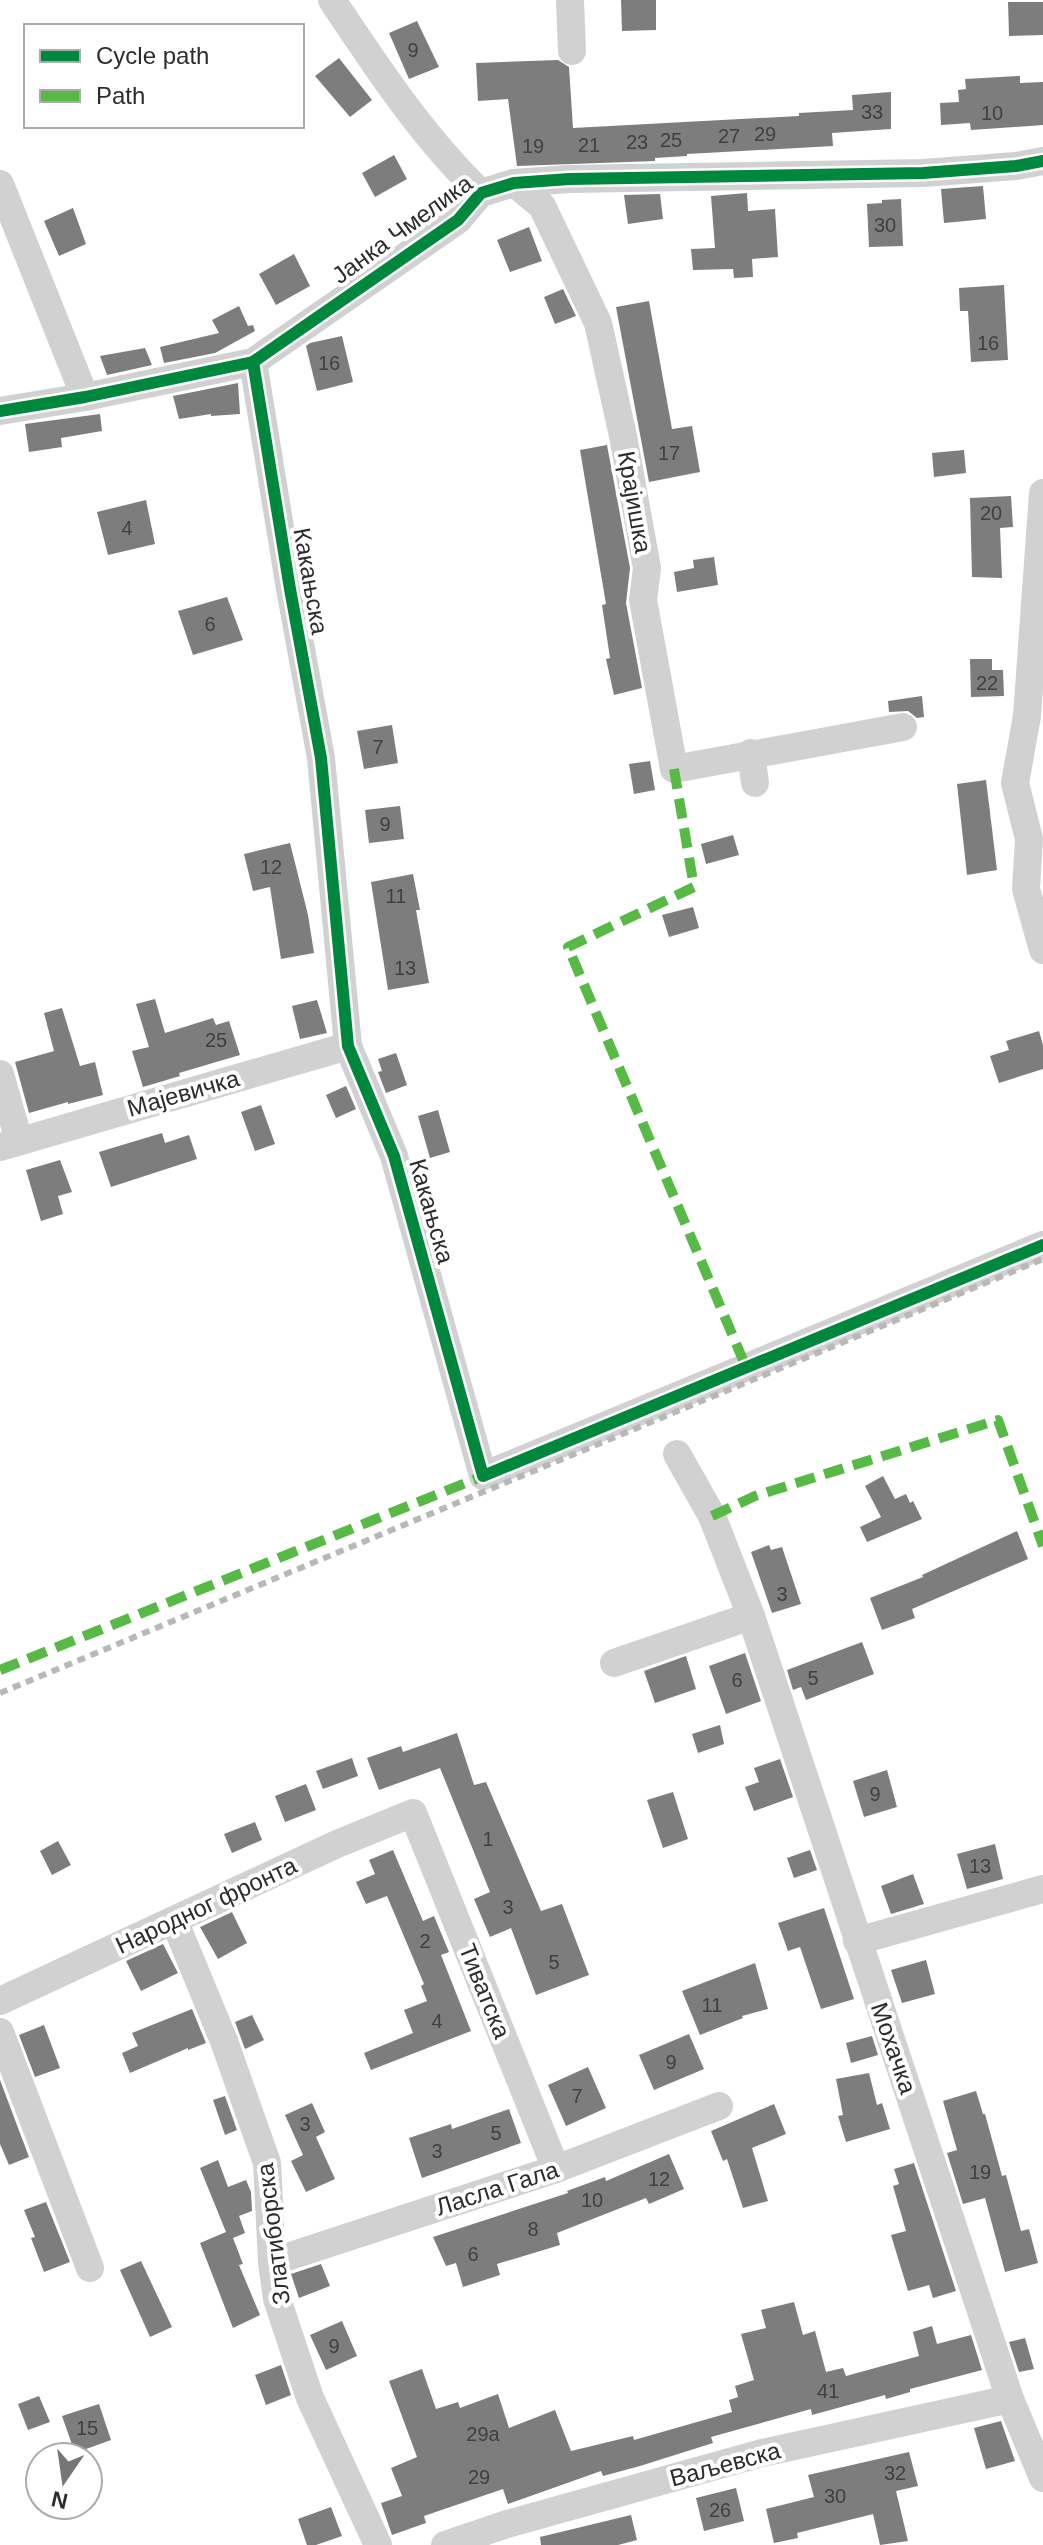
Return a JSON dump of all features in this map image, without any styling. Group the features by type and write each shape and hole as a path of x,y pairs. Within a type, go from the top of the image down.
{"street":[{"path":"332,0 376,66 460,173 481,193"},
{"path":"570,0 572,51"},
{"name":"Јанка Чмелика","path":"0,411 85,397 253,362 458,220 481,193 514,183 569,179 923,173 1043,161"},
{"name":"Крајишка","path":"514,183 542,206 598,323 647,568 643,600 674,769 903,727"},
{"path":"0,184 85,397"},
{"name":"Какањска","path":"253,362 321,758 348,1046 394,1156 483,1476 1043,1245"},
{"path":"1043,493 1027,716 1015,783 1029,839 1026,889 1043,950"},
{"path":"751,753 755,783"},
{"name":"Мајевичка","path":"0,1074 10,1144 348,1046"},
{"name":"Мохачка","path":"677,1454 712,1516 751,1616 1010,2399 1043,2478"},
{"path":"614,1663 751,1616"},
{"name":"Народног фронта","path":"0,2001 337,1844 413,1813"},
{"name":"Тиватска","path":"413,1813 556,2169"},
{"path":"857,1941 1043,1889"},
{"name":"Златиборска","path":"174,1920 224,2041 267,2163 277,2299 310,2398 378,2545"},
{"path":"0,2032 90,2268"},
{"name":"Ласла Гала","path":"272,2262 556,2169 719,2106"},
{"name":"Ваљевска","path":"445,2545 512,2534 762,2453 1010,2399"}],"building":[{"path":"621,0 656,0 656,30 622,31"},
{"path":"1008,2 1043,2 1043,35 1009,36"},
{"path":"417,21 439,67 409,79 389,33"},
{"path":"339,58 372,100 350,117 315,76"},
{"path":"558,60 569,67 573,128 799,116 799,113 853,110 852,95 891,92 891,129 832,133 833,146 687,154 655,158 655,161 517,166 508,99 478,101 476,63"},
{"path":"1020,76 1020,83 1043,82 1043,125 971,130 970,123 941,125 940,103 959,102 958,90 966,89 965,79"},
{"path":"394,155 407,179 375,197 362,173"},
{"path":"983,186 986,219 944,223 941,189"},
{"path":"747,193 748,211 775,209 778,257 752,259 753,277 734,278 733,269 693,270 691,249 715,248 711,196"},
{"path":"660,194 663,219 628,224 624,195"},
{"path":"901,199 903,246 869,247 867,204"},
{"path":"73,208 86,244 59,256 44,221"},
{"path":"529,227 542,261 510,272 497,240"},
{"path":"294,254 310,286 276,305 259,274"},
{"path":"1004,285 1008,360 971,362 968,311 960,311 959,288"},
{"path":"563,289 576,316 555,324 544,297"},
{"path":"649,301 672,429 692,426 700,472 649,482 616,307"},
{"path":"239,306 248,326 253,325 255,331 215,353 164,363 160,347 219,333 212,320"},
{"path":"342,336 353,382 317,391 306,346"},
{"path":"145,348 152,365 107,375 100,356"},
{"path":"238,383 240,414 179,419 173,396"},
{"path":"100,414 102,431 61,438 62,447 29,452 25,424"},
{"path":"607,445 630,568 626,603 642,688 614,695 606,659 610,658 602,605 606,604 580,450"},
{"path":"964,450 966,473 934,477 932,453"},
{"path":"1011,496 1013,527 1000,528 1002,578 972,577 970,498"},
{"path":"146,500 155,544 108,555 97,512"},
{"path":"714,557 718,585 677,592 674,572 694,568 693,560"},
{"path":"227,597 243,640 193,655 178,611"},
{"path":"970,659 992,659 992,670 1003,670 1004,696 971,697"},
{"path":"922,696 924,717 917,718 908,711 889,712 888,701"},
{"path":"392,725 398,763 364,769 357,731"},
{"path":"650,761 655,790 634,794 629,764"},
{"path":"986,780 997,870 967,875 957,784"},
{"path":"400,806 404,839 369,843 365,810"},
{"path":"733,835 739,855 706,864 701,844"},
{"path":"290,843 314,953 281,959 270,887 253,891 244,854"},
{"path":"413,874 429,983 388,990 371,882"},
{"path":"693,907 699,928 669,937 662,915"},
{"path":"155,999 165,1033 213,1018 216,1025 229,1021 240,1055 143,1087 132,1051 149,1047 136,1004"},
{"path":"317,1000 327,1033 300,1039 292,1006"},
{"path":"62,1008 80,1066 95,1062 103,1095 29,1113 15,1062 54,1051 44,1013"},
{"path":"1039,1031 1043,1045 1043,1069 999,1083 990,1056 1009,1050 1006,1041"},
{"path":"396,1053 407,1085 386,1093 378,1072 382,1071 378,1059"},
{"path":"346,1086 356,1109 336,1118 326,1095"},
{"path":"261,1105 275,1144 255,1151 241,1112"},
{"path":"438,1110 450,1152 430,1158 418,1116"},
{"path":"162,1133 165,1143 189,1135 197,1159 111,1187 99,1152"},
{"path":"60,1160 72,1192 58,1196 63,1214 41,1221 26,1170"},
{"path":"883,1476 895,1499 906,1494 922,1519 867,1542 860,1527 881,1517 865,1486"},
{"path":"1017,1531 1028,1559 912,1609 915,1618 882,1630 870,1598 923,1577"},
{"path":"769,1545 771,1550 782,1547 801,1604 772,1613 751,1552"},
{"path":"862,1642 874,1674 806,1700 801,1687 793,1690 787,1670"},
{"path":"745,1653 761,1701 726,1714 709,1666"},
{"path":"686,1656 696,1689 655,1703 644,1671"},
{"path":"720,1725 724,1744 698,1753 692,1734"},
{"path":"457,1733 474,1785 486,1782 541,1911 562,1904 589,1975 536,1995 511,1928 490,1937 474,1899 490,1892 440,1768 379,1790 367,1758 401,1746 403,1752"},
{"path":"352,1758 358,1776 323,1789 316,1771"},
{"path":"780,1759 793,1797 754,1811 745,1787 759,1782 754,1768"},
{"path":"887,1770 897,1807 864,1817 853,1781"},
{"path":"306,1784 316,1810 285,1822 275,1796"},
{"path":"673,1792 688,1839 663,1848 647,1800"},
{"path":"255,1822 262,1840 232,1853 224,1834"},
{"path":"58,1841 71,1865 52,1875 40,1851"},
{"path":"995,1844 1003,1879 967,1889 957,1854"},
{"path":"393,1850 423,1921 434,1916 449,1952 441,1955 471,2031 371,2070 364,2053 413,2033 404,2010 427,2001 421,1986 424,1984 387,1896 366,1904 356,1882 375,1874 369,1860"},
{"path":"810,1850 817,1870 794,1878 787,1858"},
{"path":"913,1874 924,1904 891,1914 881,1886"},
{"path":"824,1908 854,1999 821,2009 800,1947 788,1951 778,1923"},
{"path":"232,1912 247,1943 218,1959 200,1927"},
{"path":"163,1944 178,1973 141,1991 126,1961"},
{"path":"926,1960 935,1994 902,2003 891,1970"},
{"path":"755,1963 768,2009 742,2016 700,2035 682,1991"},
{"path":"192,2009 206,2043 130,2073 122,2053 138,2046 132,2033"},
{"path":"252,2015 264,2040 245,2049 235,2022"},
{"path":"44,2025 60,2068 35,2077 19,2035"},
{"path":"689,2034 704,2069 654,2090 639,2055"},
{"path":"872,2036 878,2055 851,2063 846,2043"},
{"path":"588,2067 606,2108 566,2126 548,2085"},
{"path":"869,2073 877,2105 882,2103 890,2129 846,2142 838,2116 843,2115 836,2079"},
{"path":"0,2080 29,2157 9,2165 0,2144"},
{"path":"976,2091 1002,2176 1006,2175 1021,2231 1029,2229 1038,2263 1005,2272 985,2198 963,2204 947,2153 957,2150 943,2101"},
{"path":"225,2096 237,2130 225,2135 213,2100"},
{"path":"312,2103 325,2132 316,2137 335,2179 306,2192 291,2161 303,2155 285,2115"},
{"path":"774,2104 786,2134 752,2148 768,2201 743,2208 727,2159 723,2161 711,2131"},
{"path":"509,2109 521,2143 422,2178 409,2138 451,2124 452,2129"},
{"path":"669,2154 684,2189 649,2204 646,2198 557,2233 560,2245 497,2264 500,2275 463,2287 456,2263 446,2266 433,2237 568,2193 605,2177 606,2181"},
{"path":"218,2160 228,2187 246,2180 251,2192 252,2211 239,2216 245,2233 233,2238 243,2264 239,2265 260,2315 233,2328 200,2243 226,2232 200,2168"},
{"path":"914,2163 956,2291 933,2298 929,2285 908,2291 891,2235 906,2231 893,2186 899,2184 894,2169"},
{"path":"46,2202 70,2262 44,2272 24,2210"},
{"path":"141,2261 172,2327 150,2337 120,2270"},
{"path":"321,2264 330,2286 299,2298 291,2274"},
{"path":"794,2302 803,2335 815,2331 826,2372 843,2368 846,2376 919,2356 913,2332 932,2326 937,2344 971,2335 982,2370 910,2389 910,2392 886,2399 885,2395 812,2415 811,2409 711,2437 713,2443 603,2476 601,2471 508,2504 503,2489 424,2516 426,2523 392,2535 381,2503 402,2496 391,2468 417,2457 389,2381 422,2369 436,2409 458,2402 460,2408 498,2394 509,2428 555,2410 571,2451 633,2436 634,2440 732,2412 729,2400 738,2397 735,2386 754,2380 741,2334 766,2328 761,2310"},
{"path":"342,2321 357,2356 326,2370 310,2335"},
{"path":"1025,2338 1034,2369 1019,2372 1009,2342"},
{"path":"281,2365 291,2395 266,2405 255,2375"},
{"path":"39,2396 50,2422 28,2430 18,2404"},
{"path":"99,2404 111,2440 71,2441 62,2416"},
{"path":"1001,2421 1015,2461 986,2469 974,2428"},
{"path":"909,2452 918,2486 896,2491 908,2541 880,2545 873,2514 797,2533 798,2538 774,2543 766,2509 814,2497 808,2475"},
{"path":"736,2488 744,2521 704,2531 696,2498"},
{"path":"331,2507 342,2536 307,2545 298,2519"},
{"path":"631,2515 637,2540 618,2545 541,2545 540,2537"}],"railway":[{"path":"0,1693 1043,1259"}],"marked path":[{"path":"674,769 694,887 568,947 746,1367"},
{"path":"712,1516 755,1496 998,1420 1043,1546"},
{"path":"0,1670 483,1476"}],"cycle path":[{"path":"0,411 85,397 253,362 458,220 481,193 514,183 569,179 923,173 1043,161"},
{"path":"253,362 321,758 348,1046 394,1156 483,1476 1043,1245"}]}
